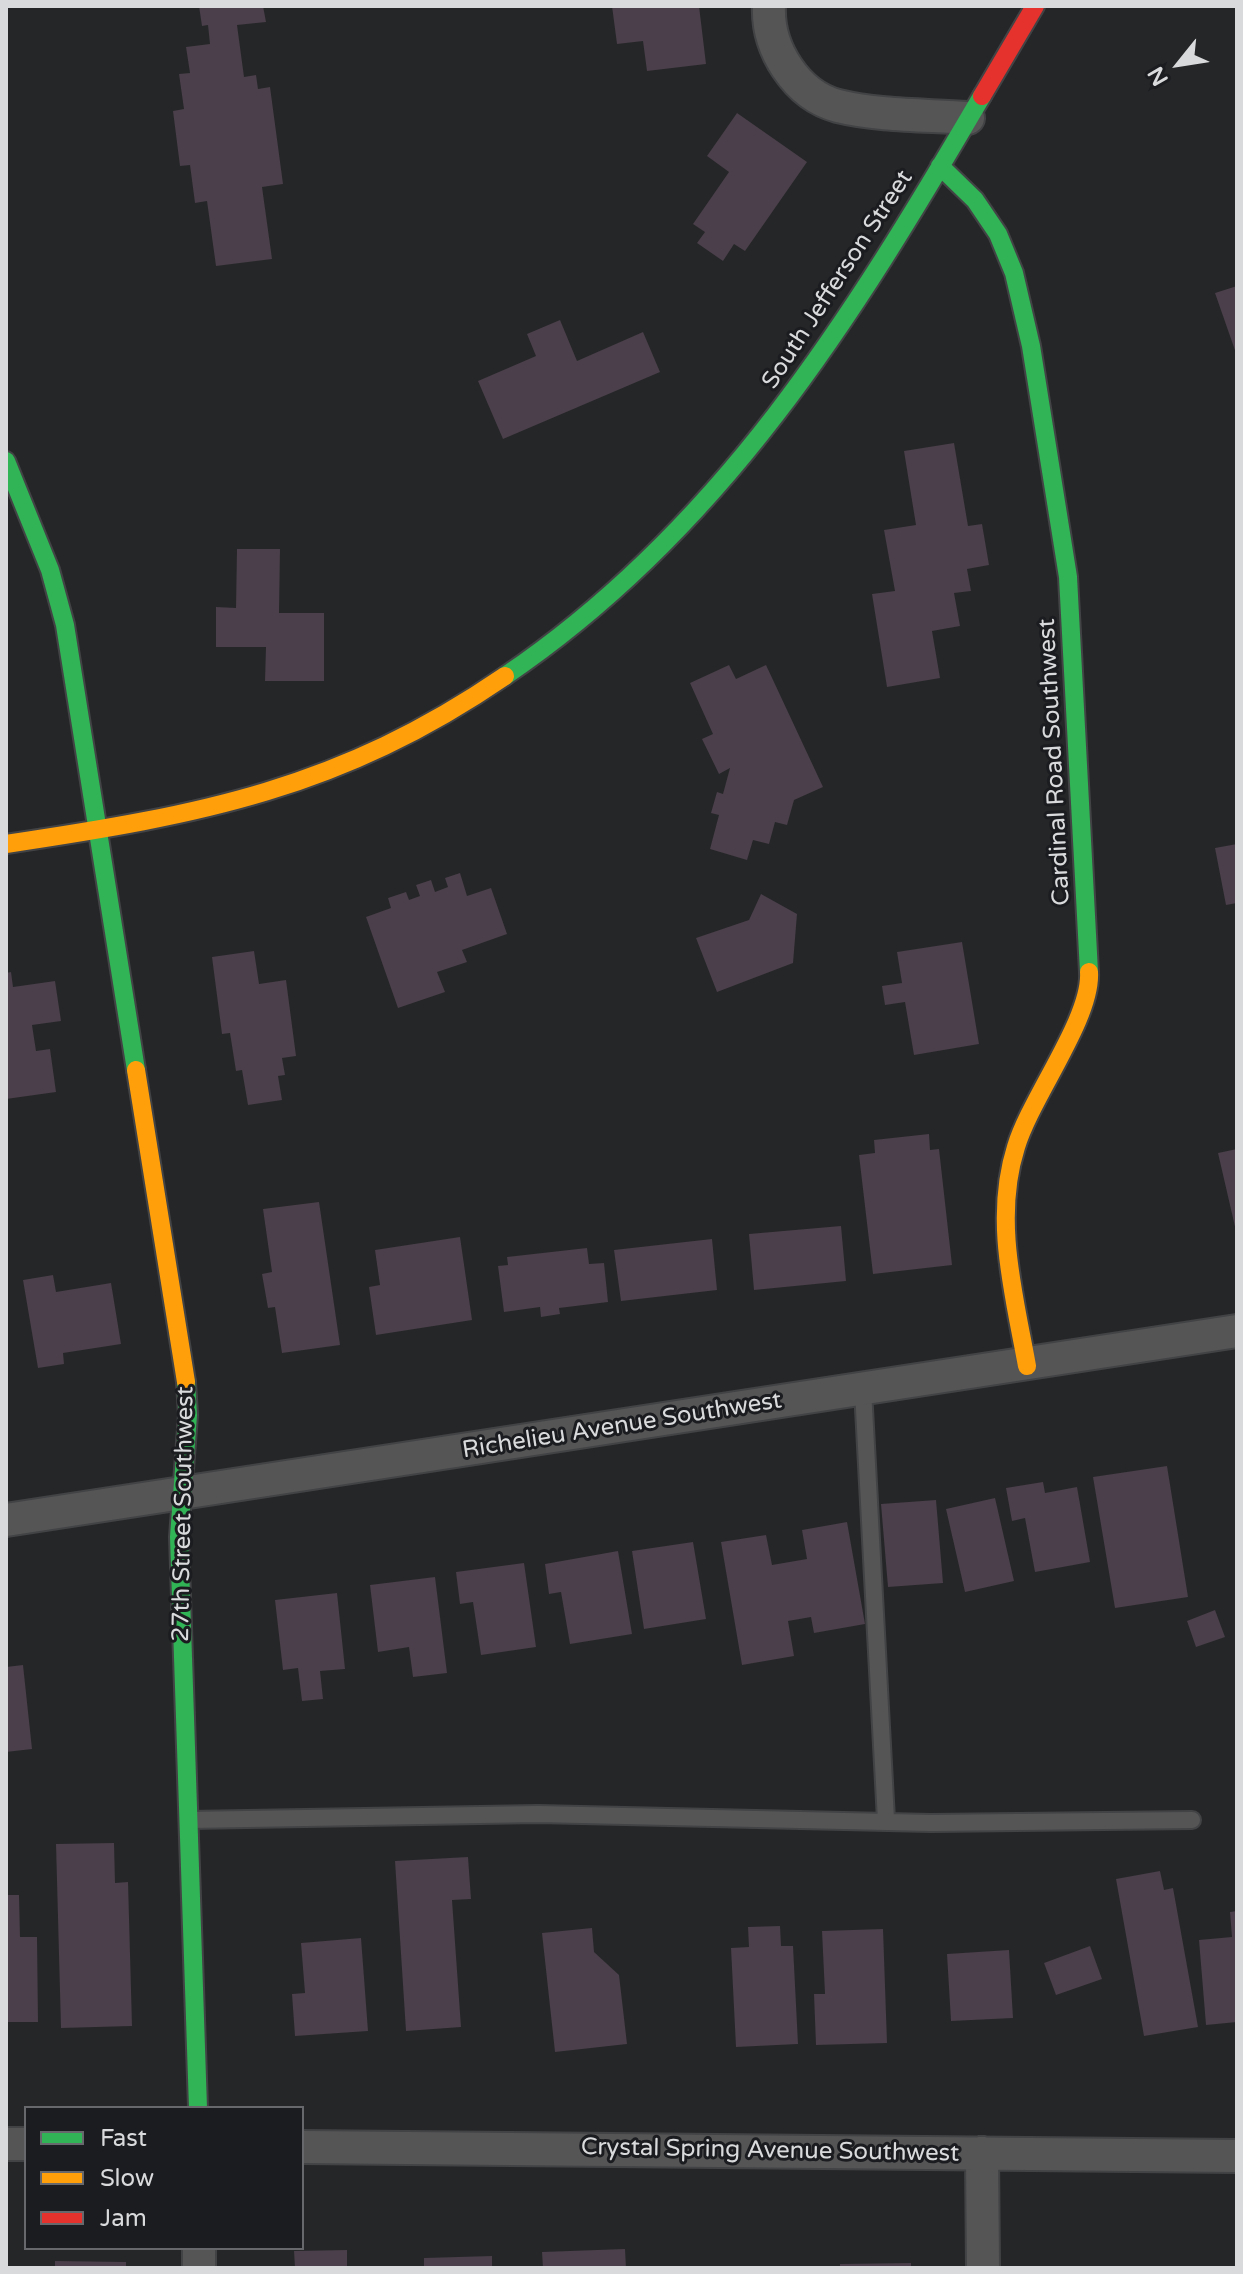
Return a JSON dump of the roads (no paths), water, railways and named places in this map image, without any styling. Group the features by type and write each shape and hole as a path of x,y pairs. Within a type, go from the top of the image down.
{"street":[{"path":"769,6 772,38 784,65 804,87 835,105 968,118"},
{"name":"South Jefferson Street","path":"6,844 100,830 257,797 339,769 431,724 503,677 587,614 649,558 722,482 789,402 940,166 968,118 1021,11"},
{"name":"Cardinal Road Southwest","path":"940,166 975,200 998,234 1014,273 1031,346 1068,577 1090,981 1080,1019 1018,1139 1004,1196 1003,1231 1027,1366"},
{"name":"27th Street Southwest","path":"6,461 50,570 65,625 188,1397 189,1442 179,1493 198,2106"},
{"name":"Richelieu Avenue Southwest","path":"6,1520 1027,1366 1237,1331"},
{"name":"Crystal Spring Avenue Southwest","path":"304,2147 1237,2156"},
{"path":"982,2153 983,2268"}],"lane":[{"path":"863,1390 886,1820"},
{"path":"187,1820 538,1814 886,1820 1192,1820"}]}
